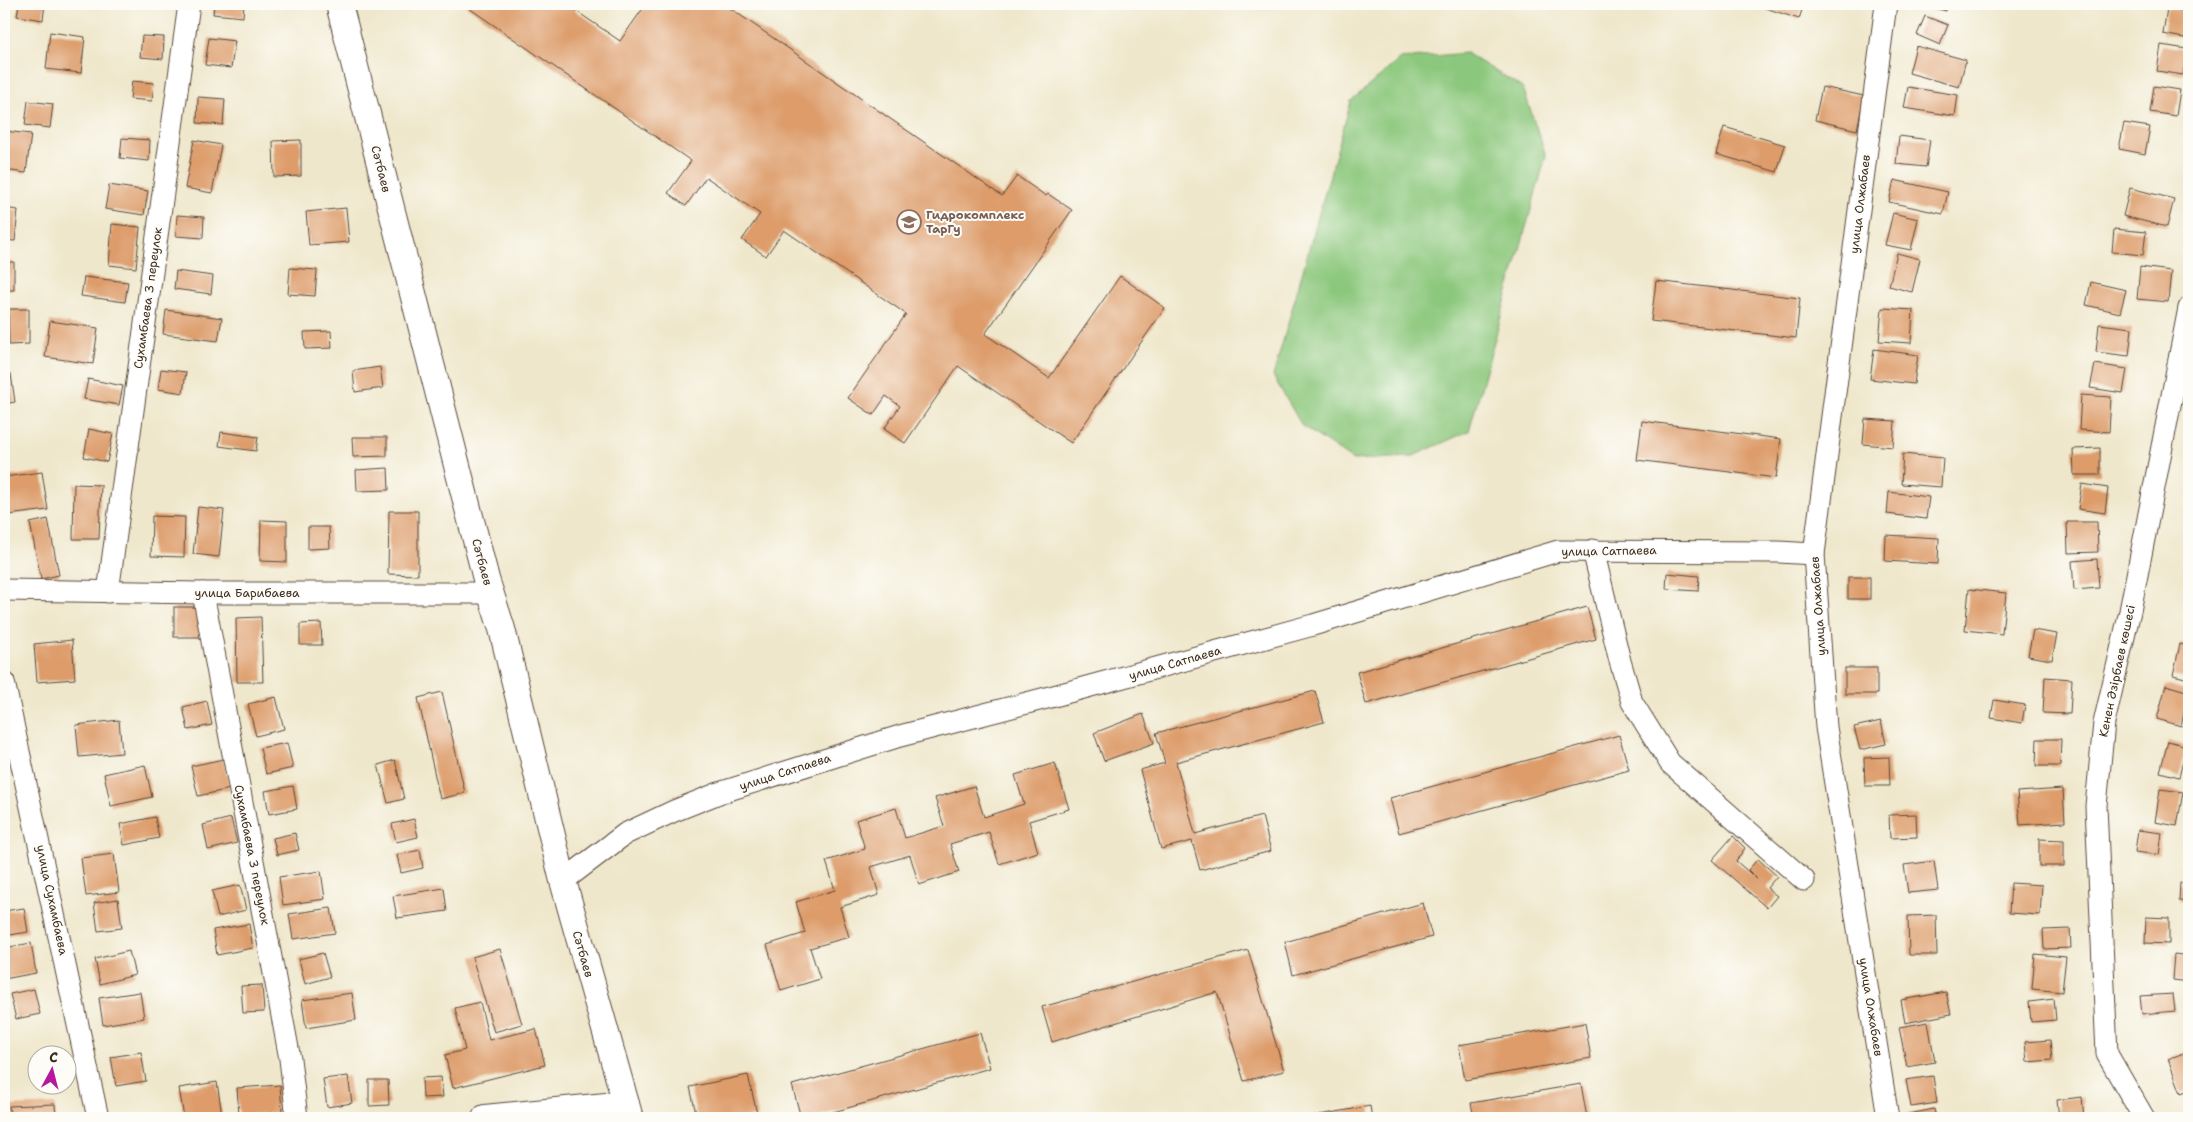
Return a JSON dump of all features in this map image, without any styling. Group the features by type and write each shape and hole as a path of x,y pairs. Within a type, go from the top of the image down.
{"street":[{"name":"Сухамбаева 3 переулок","path":"108,592 189,4"},
{"name":"Сәтбаев","path":"339,4 505,641 562,881 628,1111"},
{"name":"улица Олжабаев","path":"1886,4 1814,554 1826,727 1888,1118"},
{"name":"Кенен Әзірбаев көшесі","path":"2144,1118 2106,1054 2096,806 2104,723 2130,611 2189,308"},
{"path":"1593,550 1632,702 1670,763 1804,880"},
{"name":"улица Сатпаева","path":"562,881 625,834 719,793 900,736 1313,625 1558,551 1779,552 1814,554"},
{"name":"улица Барибаева","path":"4,590 203,593 491,593"},
{"name":"Сухамбаева 3 переулок","path":"203,593 290,1059 297,1118"},
{"name":"улица Сухамбаева","path":"4,682 98,1118"},
{"path":"485,1118 628,1111"}],"green space":[{"path":"1466,53 1523,88 1546,156 1469,431 1411,457 1353,460 1302,426 1273,376 1351,101 1400,59"}],"building":[{"path":"19,4 45,4 43,20 17,16"},
{"path":"143,4 166,4 166,9 143,7"},
{"path":"214,4 244,4 243,17 213,14"},
{"name":"Гидрокомплекс ТарГу","path":"463,4 566,4 620,41 646,4 724,4 1002,196 1017,176 1046,196 1048,194 1072,210 985,334 1049,378 1120,276 1165,308 1071,443 958,366 905,443 884,429 900,406 886,396 873,415 848,398 906,314 784,230 766,256 742,240 760,214 706,177 686,206 668,193 691,161"},
{"path":"1753,4 1804,4 1799,19"},
{"path":"1918,4 1948,4 1946,11"},
{"path":"2167,8 2189,12 2189,39 2163,34"},
{"path":"1925,16 1948,25 1940,45 1917,35"},
{"path":"50,32 85,37 81,73 46,69"},
{"path":"142,36 164,37 163,59 140,57"},
{"path":"209,38 235,41 231,68 205,65"},
{"path":"2161,45 2187,49 2183,75 2157,71"},
{"path":"1916,46 1966,60 1959,87 1909,73"},
{"path":"132,81 154,83 152,101 130,99"},
{"path":"2154,86 2180,90 2176,116 2150,112"},
{"path":"1822,87 1864,96 1857,130 1815,120"},
{"path":"1908,87 1958,95 1955,116 1904,108"},
{"path":"198,97 225,99 223,125 197,123"},
{"path":"28,101 53,104 50,128 25,125"},
{"path":"2124,123 2150,127 2145,154 2119,149"},
{"path":"1724,127 1785,145 1777,172 1716,154"},
{"path":"4,131 31,134 26,173 4,170"},
{"path":"1899,136 1930,140 1926,167 1896,164"},
{"path":"122,138 150,140 149,161 120,158"},
{"path":"194,140 221,145 212,193 185,188"},
{"path":"301,140 301,176 274,177 273,141"},
{"path":"1894,180 1948,192 1943,214 1889,202"},
{"path":"109,185 148,191 144,215 105,209"},
{"path":"2130,188 2174,199 2167,227 2123,216"},
{"path":"4,208 18,210 15,241 4,240"},
{"path":"346,208 349,242 309,245 306,212"},
{"path":"1893,213 1918,219 1911,250 1885,245"},
{"path":"177,215 204,217 203,238 176,236"},
{"path":"112,224 140,227 136,268 109,265"},
{"path":"2114,229 2146,232 2143,255 2112,252"},
{"path":"1897,253 1920,259 1912,292 1889,286"},
{"path":"4,262 14,262 14,290 4,290"},
{"path":"2140,267 2171,271 2168,302 2137,299"},
{"path":"290,268 317,270 315,296 288,294"},
{"path":"176,271 213,276 211,294 174,289"},
{"path":"84,277 128,282 125,302 81,296"},
{"path":"1656,281 1800,298 1796,338 1651,321"},
{"path":"2091,282 2126,290 2120,313 2086,305"},
{"path":"1882,308 1913,310 1911,343 1879,341"},
{"path":"8,309 29,309 29,344 9,345"},
{"path":"166,310 222,318 218,341 163,334"},
{"path":"50,321 98,328 93,364 45,357"},
{"path":"2099,324 2132,328 2129,356 2096,352"},
{"path":"331,331 332,348 305,349 304,332"},
{"path":"1874,349 1918,355 1914,384 1870,379"},
{"path":"2095,364 2127,369 2123,393 2090,388"},
{"path":"380,367 383,388 355,392 353,371"},
{"path":"161,369 186,372 183,393 158,389"},
{"path":"11,374 15,402 4,404 4,375"},
{"path":"88,379 123,386 119,405 84,399"},
{"path":"2081,395 2111,397 2109,432 2079,430"},
{"path":"1865,419 1895,421 1893,447 1863,444"},
{"path":"1642,421 1781,439 1776,478 1637,460"},
{"path":"89,429 113,434 107,462 84,457"},
{"path":"221,432 258,437 256,451 219,446"},
{"path":"352,437 387,437 387,456 353,457"},
{"path":"2100,448 2100,475 2074,475 2073,449"},
{"path":"1903,454 1943,458 1941,487 1901,484"},
{"path":"388,468 389,490 357,491 356,470"},
{"path":"42,472 48,510 8,515 4,477"},
{"path":"74,484 101,485 99,539 73,539"},
{"path":"2082,484 2108,488 2105,513 2078,509"},
{"path":"1889,492 1929,497 1926,519 1887,514"},
{"path":"198,507 224,510 219,557 193,554"},
{"path":"389,511 418,511 418,575 388,574"},
{"path":"152,516 185,517 184,557 151,556"},
{"path":"48,519 59,575 41,579 30,523"},
{"path":"261,520 287,521 287,562 260,561"},
{"path":"2067,522 2097,522 2098,552 2068,553"},
{"path":"308,527 329,527 330,548 308,549"},
{"path":"1886,535 1939,538 1938,564 1885,561"},
{"path":"2097,559 2099,588 2074,590 2072,561"},
{"path":"1667,573 1699,576 1698,591 1666,589"},
{"path":"1848,577 1870,577 1870,599 1848,599"},
{"path":"1969,589 2006,593 2002,634 1965,630"},
{"path":"174,607 203,607 203,637 174,637"},
{"path":"1587,607 1596,639 1366,704 1357,672"},
{"path":"261,617 263,682 237,682 236,618"},
{"path":"321,623 322,645 300,645 300,624"},
{"path":"2033,630 2057,634 2052,660 2028,656"},
{"path":"72,640 75,679 37,682 34,644"},
{"path":"2180,644 2189,646 2189,679 2173,675"},
{"path":"1845,668 1877,668 1877,694 1845,694"},
{"path":"2045,677 2072,679 2070,714 2043,713"},
{"path":"2166,685 2189,692 2181,726 2157,719"},
{"path":"1315,691 1324,722 1176,762 1195,834 1262,816 1271,851 1200,870 1192,841 1161,849 1140,770 1165,763 1156,733"},
{"path":"442,692 465,793 440,799 418,698"},
{"path":"276,697 284,729 256,736 248,704"},
{"path":"1994,700 2025,705 2022,723 1991,718"},
{"path":"207,701 212,725 188,730 183,707"},
{"path":"1143,714 1154,743 1104,761 1094,733"},
{"path":"119,720 122,753 79,757 76,725"},
{"path":"1881,721 1886,744 1860,750 1854,727"},
{"path":"1619,735 1629,770 1399,833 1390,798"},
{"path":"2037,739 2061,739 2060,766 2036,766"},
{"path":"2168,741 2187,746 2179,777 2160,772"},
{"path":"287,743 293,768 266,774 260,748"},
{"path":"1889,757 1890,786 1865,786 1864,758"},
{"path":"223,759 230,789 198,796 191,766"},
{"path":"395,760 404,799 388,803 378,765"},
{"path":"1055,763 1069,809 1029,821 1038,852 999,864 989,832 950,844 959,872 919,885 910,855 871,867 879,895 840,907 849,937 810,948 820,979 781,991 767,945 805,933 796,902 835,890 826,861 865,849 856,820 896,808 905,838 944,826 935,798 974,786 984,817 1024,804 1015,775"},
{"path":"145,765 152,797 111,806 104,774"},
{"path":"293,786 297,809 269,814 265,791"},
{"path":"2063,789 2065,822 2020,825 2017,792"},
{"path":"2160,789 2183,792 2177,826 2155,822"},
{"path":"1916,814 1917,837 1890,838 1889,815"},
{"path":"155,817 159,838 124,845 120,824"},
{"path":"231,818 237,843 208,850 203,825"},
{"path":"414,819 418,837 396,842 392,824"},
{"path":"2138,830 2162,833 2159,855 2135,852"},
{"path":"295,833 299,850 277,855 273,838"},
{"path":"1733,836 1745,848 1736,861 1757,879 1748,870 1758,859 1777,876 1767,888 1777,896 1767,908 1712,860"},
{"path":"2039,839 2064,840 2064,866 2039,866"},
{"path":"4,845 8,871 4,871"},
{"path":"420,850 423,868 401,873 397,855"},
{"path":"114,854 119,892 86,896 81,858"},
{"path":"1934,861 1938,890 1908,893 1904,865"},
{"path":"321,871 325,899 283,905 279,877"},
{"path":"2011,883 2042,885 2040,915 2009,913"},
{"path":"2180,883 2189,883 2189,902 2179,901"},
{"path":"240,885 246,910 218,917 212,891"},
{"path":"444,888 447,911 397,918 393,896"},
{"path":"118,899 122,928 98,931 94,903"},
{"path":"1423,903 1432,937 1293,975 1285,942"},
{"path":"24,908 28,932 4,936 4,911"},
{"path":"331,908 335,933 293,939 289,914"},
{"path":"1936,915 1937,955 1909,955 1908,916"},
{"path":"2146,917 2169,918 2169,944 2145,943"},
{"path":"249,924 253,948 217,955 213,930"},
{"path":"2070,929 2071,948 2044,949 2043,930"},
{"path":"31,943 36,973 4,979 4,948"},
{"path":"500,949 522,1024 494,1032 472,957"},
{"path":"1248,950 1284,1071 1244,1081 1217,992 1052,1042 1042,1007"},
{"path":"129,951 135,975 100,984 95,959"},
{"path":"323,953 330,977 305,984 299,959"},
{"path":"2035,954 2066,957 2062,992 2032,989"},
{"path":"2174,954 2189,956 2189,982 2172,980"},
{"path":"262,985 264,1012 243,1013 241,986"},
{"path":"34,989 40,1014 16,1019 10,994"},
{"path":"140,992 144,1018 103,1025 99,998"},
{"path":"1946,992 1951,1014 1905,1023 1901,1000"},
{"path":"352,993 356,1020 306,1028 302,1000"},
{"path":"2173,994 2175,1011 2142,1014 2140,996"},
{"path":"2054,999 2056,1020 2031,1022 2029,1002"},
{"path":"480,1002 489,1040 536,1029 545,1065 453,1088 445,1055 465,1050 455,1008"},
{"path":"1928,1022 1935,1062 1907,1067 1899,1027"},
{"path":"1585,1023 1591,1058 1465,1080 1459,1045"},
{"path":"980,1033 990,1068 812,1118 801,1118 792,1085"},
{"path":"2050,1040 2052,1060 2027,1062 2025,1042"},
{"path":"2189,1051 2189,1090 2181,1093 2168,1059"},
{"path":"141,1052 146,1081 116,1086 111,1057"},
{"path":"748,1075 758,1118 697,1118 690,1087"},
{"path":"348,1076 352,1103 327,1107 323,1079"},
{"path":"1933,1076 1937,1103 1911,1107 1906,1080"},
{"path":"441,1077 443,1097 423,1098 422,1078"},
{"path":"369,1080 388,1080 389,1105 369,1106"},
{"path":"217,1082 222,1115 184,1118 179,1088"},
{"path":"1581,1084 1587,1118 1474,1118 1471,1103"},
{"path":"280,1085 282,1112 239,1115 237,1088"},
{"path":"2082,1097 2084,1118 2059,1118 2057,1100"},
{"path":"55,1104 56,1118 10,1118 9,1106"},
{"path":"1370,1106 1372,1118 1308,1118 1308,1117"},
{"path":"1934,1109 1936,1118 1905,1118 1904,1115"}],"place":[{"name":"Гидрокомплекс ТарГу","path":"909,222"}]}
